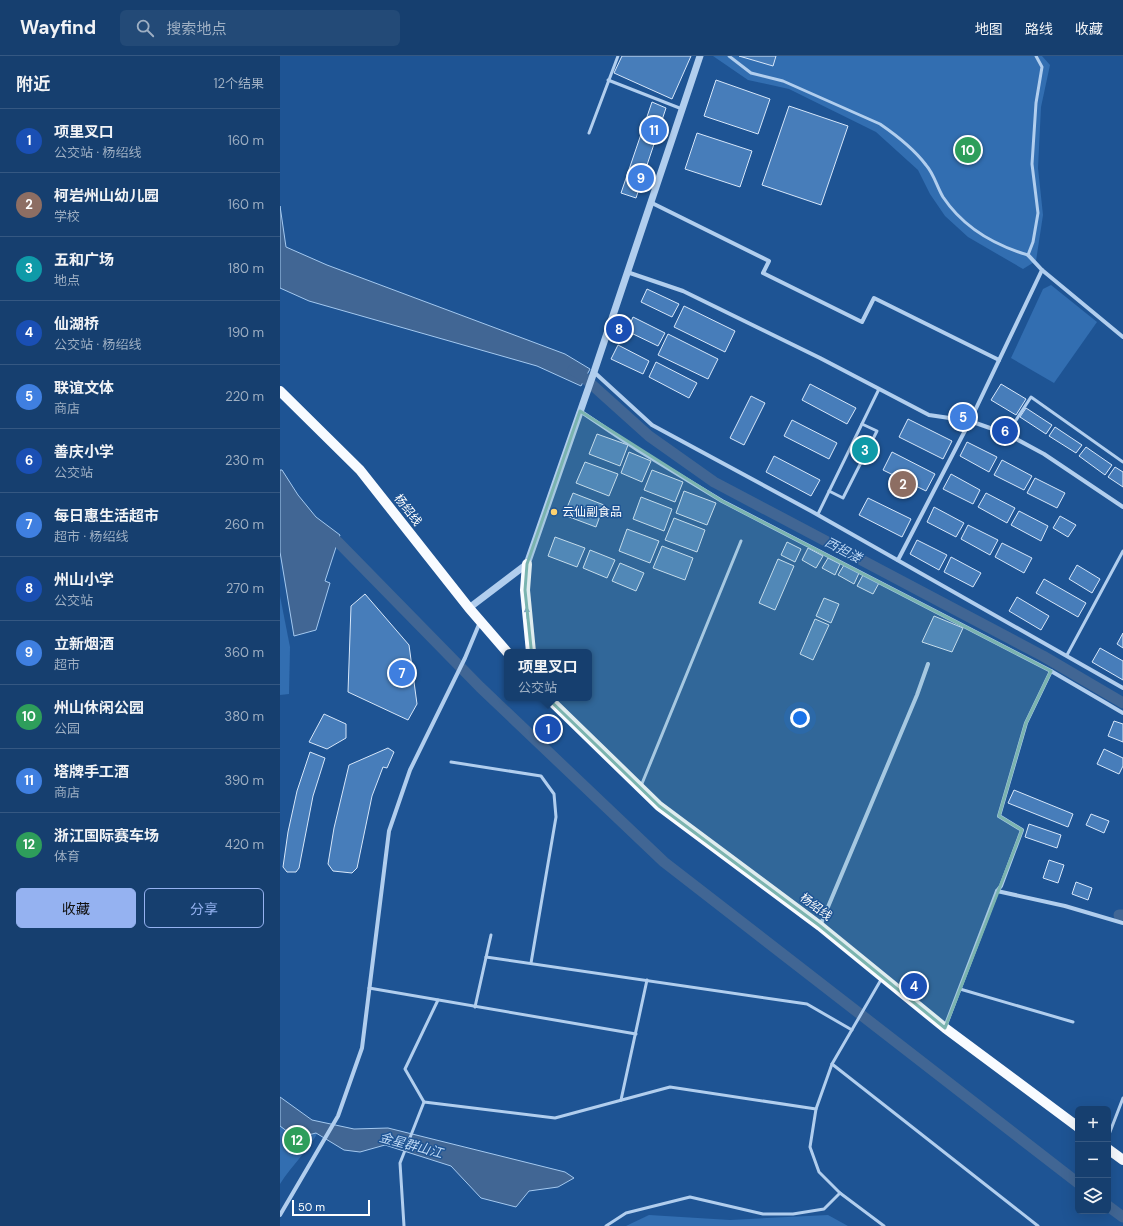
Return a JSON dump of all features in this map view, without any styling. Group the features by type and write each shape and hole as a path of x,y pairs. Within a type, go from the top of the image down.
{"main road":[{"name":"杨绍线","path":"280,391 360,470 469,608 504,649"},
{"path":"527,564 525,590 531,649"},
{"name":"杨绍线","path":"551,701 659,806 820,926 945,1028 1075,1125"},
{"path":"1111,1151 1123,1160"}],"street":[{"path":"469,608 527,564 594,372 700,56"},
{"path":"650,202 769,261 763,274 862,322 874,298 999,360"},
{"path":"1028,255 1042,270 1123,337"},
{"path":"898,560 970,421 1042,270"},
{"path":"627,272 683,291 929,415 970,421 1007,434 1044,454 1123,507"},
{"path":"594,372 652,425 818,514 1123,688"},
{"path":"580,410 638,450 722,501 1051,672 1123,713"},
{"path":"280,1215 338,1116 362,1048 389,831 410,770 465,658 480,621"},
{"path":"820,926 914,702 928,664"},
{"path":"945,1028 1022,830 998,816 1026,724 1051,672"},
{"path":"997,891 1065,906 1123,922"}],"lane":[{"path":"589,133 618,56"},
{"path":"730,56 750,73 782,81 880,124 889,130 926,165 944,198 970,227 1001,246 1028,255 1033,242 1038,213 1032,164 1036,103 1042,67 1036,56"},
{"path":"608,80 682,110"},
{"path":"818,514 879,389"},
{"path":"1007,434 1031,397 1123,462"},
{"path":"829,491 843,498 877,432 862,424"},
{"path":"641,788 740,541"},
{"path":"1067,655 1123,552"},
{"path":"451,762 541,776 554,794 556,817 531,963"},
{"path":"475,1007 491,935"},
{"path":"486,957 806,1004 852,1030"},
{"path":"883,977 832,1064 816,1110 810,1147 819,1172 840,1193 884,1226"},
{"path":"621,1100 647,980"},
{"path":"369,988 636,1034"},
{"path":"960,989 1073,1022"},
{"path":"404,1226 400,1162 424,1102 405,1069 438,1000"},
{"path":"832,1064 1038,1226"},
{"path":"424,1102 555,1118 670,1087 816,1110"},
{"path":"1111,1129 1123,1098"},
{"path":"606,1226 626,1213 690,1197 764,1214 793,1214 824,1208 840,1193"}],"highlighted area":[{"path":"580,411 722,501 1051,671 1026,723 999,816 1022,830 945,1028 820,926 659,806 535,686 525,590 527,564"}],"shaded area":[{"path":"713,56 1042,56 1050,65 1041,107 1038,168 1043,215 1036,261 1023,269 968,237 945,216 930,194 918,170 876,132 789,89 748,80"},
{"path":"1051,285 1097,322 1054,383 1011,358 1043,289"},
{"path":"280,596 290,647 289,694 280,695"},
{"path":"280,1107 318,1132 310,1145 280,1184"},
{"path":"649,1215 730,1220 828,1215 848,1226 626,1226"}],"water":[{"path":"280,206 286,247 327,265 565,354 590,369 581,386 537,366 309,301 280,288"},
{"path":"280,470 282,470 298,495 316,517 340,535 325,581 330,583 316,630 294,636 280,552"},
{"name":"金星群山江","path":"280,1097 312,1120 354,1129 388,1128 565,1172 574,1178 558,1187 529,1191 516,1207 481,1198 451,1166 385,1145 360,1152 344,1150 316,1133 296,1138 280,1126"}],"building":[{"path":"622,56 691,56 672,99 614,73"},
{"path":"739,56 776,56 773,66"},
{"path":"716,80 770,99 758,134 704,116"},
{"path":"652,102 666,108 636,198 621,193"},
{"path":"789,106 848,126 821,205 762,185"},
{"path":"697,133 752,151 740,187 685,169"},
{"path":"647,289 679,304 672,317 641,302"},
{"path":"684,306 735,331 725,352 674,327"},
{"path":"633,317 665,333 658,346 627,331"},
{"path":"668,334 718,359 708,379 658,355"},
{"path":"618,345 649,361 643,374 611,359"},
{"path":"656,362 697,383 689,398 649,377"},
{"path":"810,384 856,408 847,424 802,400"},
{"path":"1001,384 1026,399 1016,415 991,400"},
{"path":"751,396 765,403 744,445 730,438"},
{"path":"1026,408 1052,425 1046,434 1020,417"},
{"path":"908,419 952,441 943,459 899,437"},
{"path":"792,420 837,443 829,459 784,436"},
{"path":"1055,427 1082,445 1076,453 1049,436"},
{"path":"597,434 628,445 620,466 589,454"},
{"path":"967,442 997,457 989,472 960,456"},
{"path":"1086,447 1112,465 1105,475 1079,456"},
{"path":"629,452 651,461 642,482 621,473"},
{"path":"892,452 935,474 926,491 883,470"},
{"path":"774,456 820,480 811,496 766,472"},
{"path":"1002,460 1032,476 1024,490 994,475"},
{"path":"585,462 618,474 609,496 576,483"},
{"path":"1115,467 1123,472 1123,487 1108,477"},
{"path":"652,470 683,482 675,502 644,490"},
{"path":"951,474 980,490 973,504 943,489"},
{"path":"1035,478 1065,493 1057,508 1027,493"},
{"path":"684,491 716,503 707,525 676,513"},
{"path":"573,493 604,505 596,527 564,515"},
{"path":"986,493 1015,508 1007,523 978,507"},
{"path":"641,497 672,509 664,531 633,519"},
{"path":"868,498 911,519 902,537 859,515"},
{"path":"934,507 964,523 956,537 927,522"},
{"path":"1019,511 1048,526 1041,541 1011,525"},
{"path":"1060,516 1076,525 1068,537 1053,528"},
{"path":"674,518 705,530 697,552 665,540"},
{"path":"968,525 998,540 990,555 961,539"},
{"path":"627,529 659,541 650,563 619,551"},
{"path":"555,537 585,548 577,567 548,556"},
{"path":"917,540 947,555 939,570 910,554"},
{"path":"787,542 801,549 795,562 781,555"},
{"path":"1002,543 1032,558 1024,573 995,557"},
{"path":"662,546 693,558 685,580 653,568"},
{"path":"808,548 823,556 816,568 802,560"},
{"path":"590,550 615,560 607,578 583,568"},
{"path":"951,557 981,573 973,587 944,572"},
{"path":"828,558 840,564 835,575 822,568"},
{"path":"778,559 794,566 775,610 759,603"},
{"path":"620,563 644,573 636,591 612,581"},
{"path":"844,565 859,573 854,584 838,575"},
{"path":"1077,565 1100,579 1092,593 1069,579"},
{"path":"863,575 879,583 873,594 857,586"},
{"path":"1044,579 1086,603 1078,617 1036,593"},
{"path":"365,594 409,645 417,704 408,720 348,692 351,606"},
{"path":"1017,597 1049,616 1041,630 1009,611"},
{"path":"824,598 839,604 831,623 816,616"},
{"path":"934,616 963,628 952,652 922,642"},
{"path":"815,619 829,625 813,660 800,654"},
{"path":"1123,633 1123,648 1117,644"},
{"path":"1100,648 1123,661 1123,680 1092,662"},
{"path":"324,714 346,724 346,738 327,749 309,742"},
{"path":"1114,721 1123,724 1123,742 1108,736"},
{"path":"388,748 394,752 387,768 383,767 372,796 357,868 352,873 333,871 328,864 334,828 349,765"},
{"path":"1104,749 1123,758 1123,766 1119,774 1097,764"},
{"path":"310,752 325,758 313,796 299,868 296,872 287,872 283,867 288,832 297,791"},
{"path":"1014,790 1073,814 1068,827 1008,803"},
{"path":"1091,814 1109,821 1104,833 1086,825"},
{"path":"1029,824 1061,835 1057,848 1025,837"},
{"path":"1049,860 1064,865 1058,883 1043,878"},
{"path":"1076,882 1092,888 1088,900 1072,894"}],"waterway":[{"name":"西担溇","path":"573,370 580,374 649,436 714,482 1043,656 1123,703"},
{"path":"337,541 480,687 664,862 1075,1181"},
{"path":"1111,1208 1123,1217"}],"place":[{"name":"塔牌手工酒","path":"654,130"},
{"name":"州山休闲公园","path":"968,150"},
{"name":"立新烟酒","path":"641,178"},
{"name":"州山小学","path":"619,329"},
{"name":"联谊文体","path":"963,417"},
{"name":"善庆小学","path":"1005,431"},
{"name":"五和广场","path":"865,450"},
{"name":"柯岩州山幼儿园","path":"903,484"},
{"name":"云仙副食品","path":"554,512"},
{"name":"每日惠生活超市","path":"402,673"},
{"name":"项里叉口","path":"548,729"},
{"name":"仙湖桥","path":"914,986"},
{"name":"浙江国际赛车场","path":"297,1140"}]}
